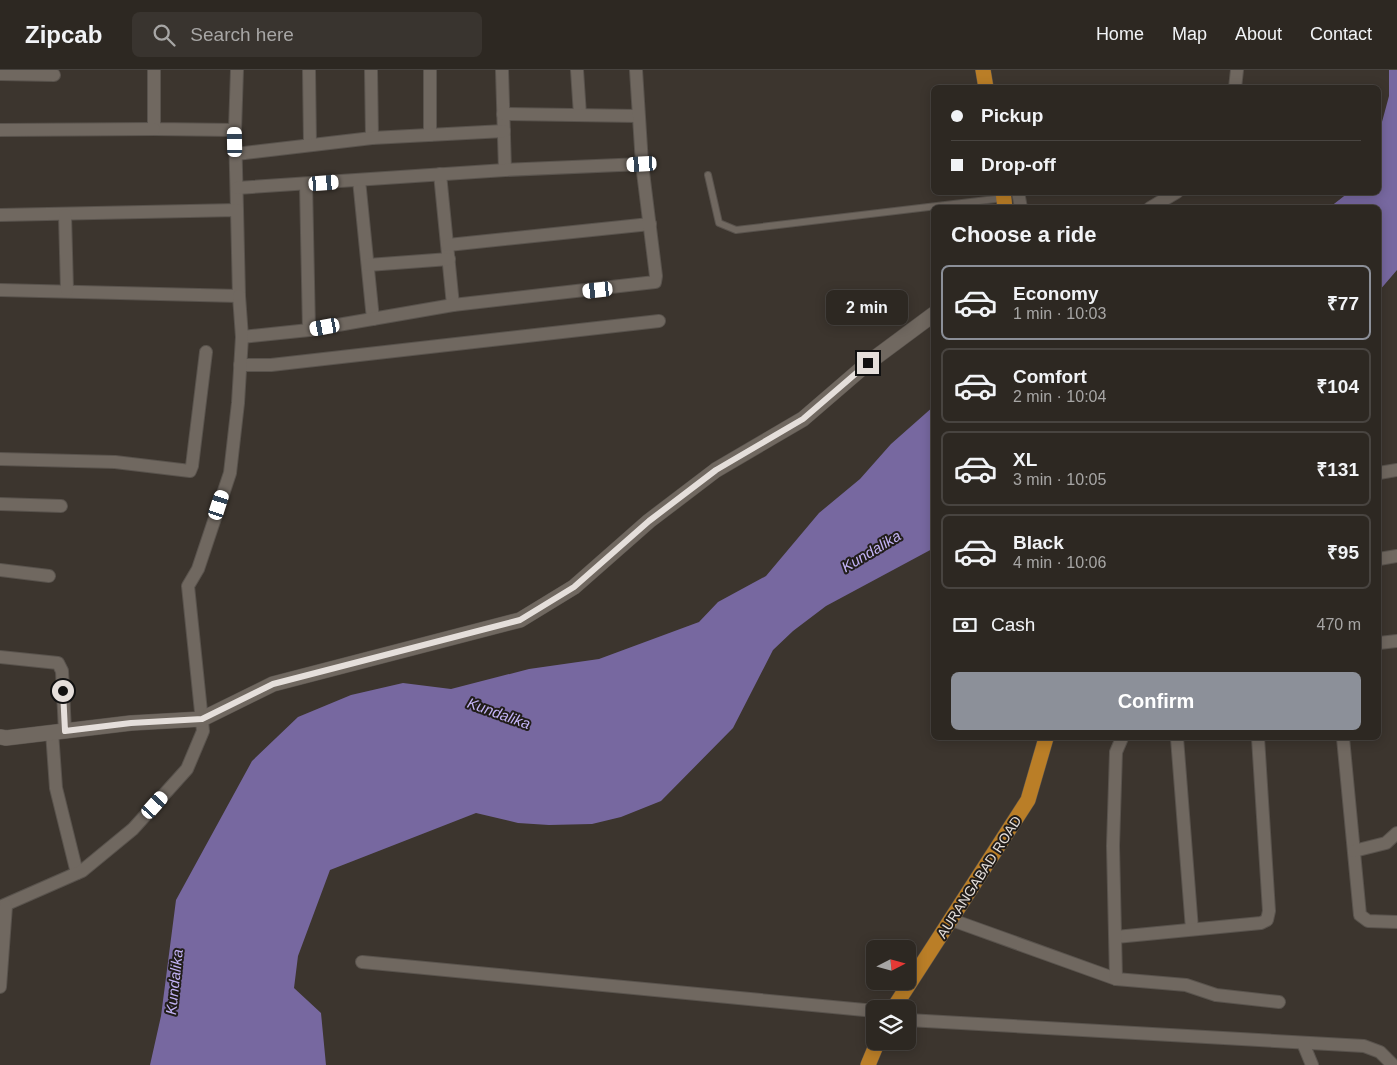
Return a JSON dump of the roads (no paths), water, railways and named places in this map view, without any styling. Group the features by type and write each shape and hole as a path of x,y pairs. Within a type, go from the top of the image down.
{"main road":[{"path":"983,70 986,85"},
{"name":"AURANGABAD ROAD","path":"899,1000 1028,800 1045,740"},
{"path":"868,1065 874,1050"}],"street":[{"path":"154,70 154,129"},
{"path":"0,987 3,907 76,873 133,829 187,769 203,731 188,586 198,569 230,473 238,403 242,337 236,210 235,130 237,70"},
{"path":"309,70 310,145"},
{"path":"371,70 372,138"},
{"path":"430,70 430,135"},
{"path":"502,70 505,170"},
{"path":"576,70 580,115"},
{"path":"242,337 309,330 453,305 652,284 656,276 642,164 636,70"},
{"path":"1235,85 1237,70"},
{"path":"0,74 54,75"},
{"path":"503,114 638,116"},
{"path":"0,130 235,130"},
{"path":"236,154 372,138 504,131"},
{"path":"237,188 505,170 642,164"},
{"path":"440,174 453,305"},
{"path":"359,180 373,319"},
{"path":"306,184 309,330"},
{"path":"1155,205 1172,195"},
{"path":"0,215 236,210"},
{"path":"65,215 67,290"},
{"path":"448,245 650,224"},
{"path":"368,265 449,259"},
{"path":"0,290 67,290 239,296"},
{"path":"0,737 6,738 131,723 202,719 273,684 520,620 574,587 649,521 716,470 803,419 868,363 931,316"},
{"path":"240,365 271,365 659,321"},
{"path":"0,459 115,462 190,471 206,352"},
{"path":"1381,473 1397,470"},
{"path":"0,504 61,506"},
{"path":"1381,559 1397,556"},
{"path":"0,570 49,576"},
{"path":"1381,643 1397,641"},
{"path":"0,657 58,663 62,671 56,788 76,873"},
{"path":"1116,979 1113,846 1116,752 1121,740"},
{"path":"1177,740 1192,929"},
{"path":"1116,938 1265,922 1268,915 1258,740"},
{"path":"1343,740 1362,919 1397,922"},
{"path":"1354,851 1386,843 1397,833"},
{"path":"952,920 1116,979 1186,985 1216,995 1278,1002"},
{"path":"362,962 866,1009"},
{"path":"916,1020 1364,1046 1380,1052 1393,1065"},
{"path":"1303,1043 1312,1065"}],"lane":[{"path":"708,175 719,223 736,230 931,207"},
{"path":"952,205 1004,199"}],"water":[{"path":"1389,70 1397,70 1397,270 1381,289 1381,205 1333,205 1345,195 1381,195 1381,126 1389,96"},
{"name":"Kundalika","path":"931,409 931,550 826,606 793,631 773,650 733,728 661,801 621,817 592,824 549,825 518,823 476,813 330,870 298,956 294,988 321,1013 326,1065 150,1065 161,1016 176,900 252,761 298,717 351,695 403,683 451,689 529,669 599,659 699,622 718,602 766,576 819,513 860,479 891,444"}]}
